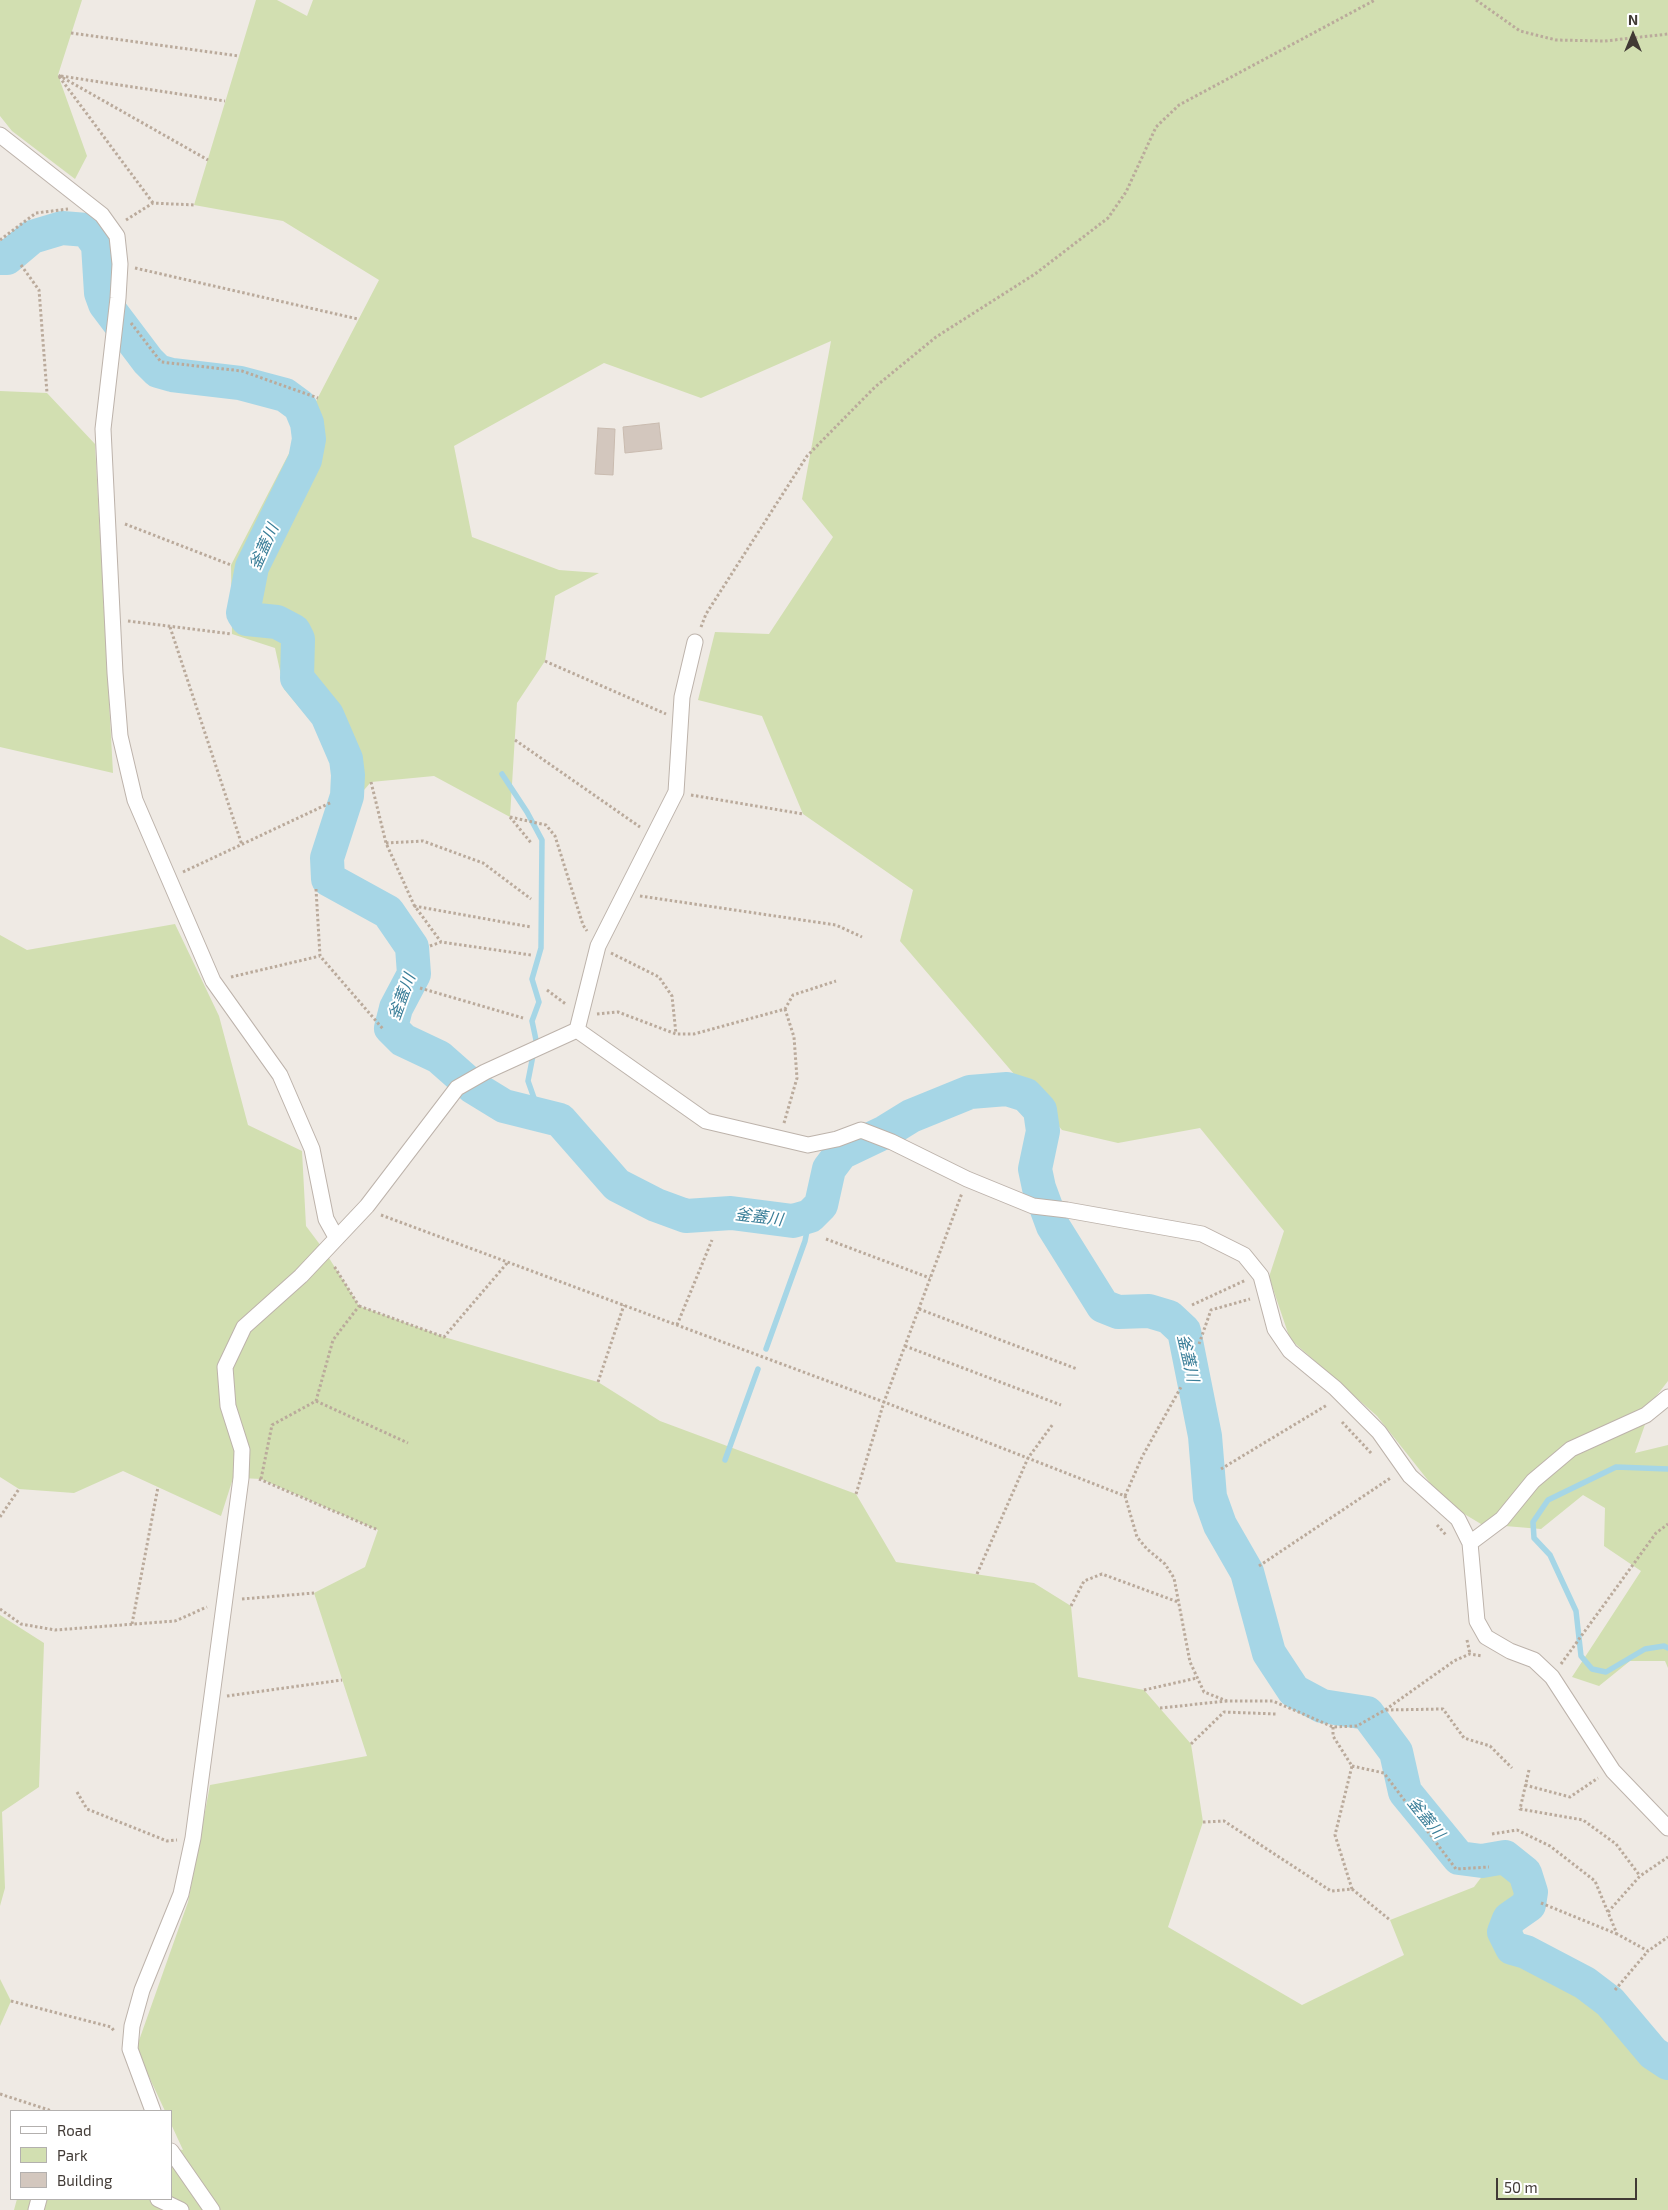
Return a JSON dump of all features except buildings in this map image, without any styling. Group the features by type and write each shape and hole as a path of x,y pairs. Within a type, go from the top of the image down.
{"street":[{"path":"0,135 102,214 117,236 120,264 118,298 103,429 120,736 135,800 213,981 280,1075 312,1149 326,1219 336,1237"},
{"path":"153,2110 130,2049 132,2026 142,1990 181,1894 193,1838 241,1478 242,1450 228,1406 226,1367 244,1327 302,1276 336,1237 367,1206 457,1088 579,1022 598,946 676,792 682,697 695,642"},
{"path":"579,1022 706,1121 808,1145 837,1139 861,1130 892,1142 967,1179 1033,1206 1067,1210 1202,1234 1244,1255 1260,1274 1275,1329 1290,1351 1335,1388 1378,1432 1410,1476 1458,1519 1470,1543 1477,1621 1486,1638 1510,1651 1534,1660 1552,1677 1613,1771 1668,1828"},
{"path":"1470,1543 1502,1519 1532,1481 1571,1449 1646,1415 1668,1397"},
{"path":"172,2152 212,2210"},
{"path":"160,2200 181,2210"}],"path":[{"path":"695,642 706,614 807,456 875,387 936,337 1035,274 1108,218 1126,192 1156,127 1179,104 1375,0"},
{"path":"1476,0 1520,31 1556,40 1605,41 1668,34"},
{"path":"71,33 239,56"},
{"path":"58,75 226,101"},
{"path":"58,75 208,160"},
{"path":"58,75 154,203"},
{"path":"120,224 154,203 194,205"},
{"path":"0,240 36,213 92,207"},
{"path":"120,264 358,320"},
{"path":"20,265 39,290 47,393"},
{"path":"118,298 122,310 161,362 242,371 318,398"},
{"path":"108,522 119,522 231,566"},
{"path":"112,618 232,634"},
{"path":"170,627 242,845"},
{"path":"545,661 681,721"},
{"path":"515,740 654,836"},
{"path":"371,782 386,843 414,906 441,942"},
{"path":"676,792 803,814"},
{"path":"168,876 178,874 332,802"},
{"path":"510,817 532,844"},
{"path":"386,843 423,841 483,863 531,899"},
{"path":"316,890 320,956 383,1029"},
{"path":"625,894 836,925 862,937"},
{"path":"414,906 531,927"},
{"path":"430,946 441,942 531,955"},
{"path":"213,981 320,956"},
{"path":"547,990 579,1022 618,1012 676,1034 694,1034 785,1009 793,995 836,981"},
{"path":"420,988 523,1018"},
{"path":"780,1138 797,1078 794,1037 785,1009"},
{"path":"856,1494 884,1402 967,1179"},
{"path":"367,1206 384,1217 884,1402 1125,1496"},
{"path":"826,1239 930,1278"},
{"path":"677,1325 712,1240"},
{"path":"324,1250 359,1306 444,1337 508,1262"},
{"path":"1192,1305 1260,1274"},
{"path":"1199,1344 1211,1310 1253,1298 1256,1306"},
{"path":"598,1382 624,1305"},
{"path":"261,1479 272,1425 316,1401 333,1340 359,1306"},
{"path":"919,1309 1077,1369"},
{"path":"904,1346 1061,1405"},
{"path":"1181,1387 1142,1457 1125,1496 1137,1537 1147,1549 1165,1564 1174,1578 1190,1662 1204,1692 1228,1701"},
{"path":"1320,1398 1334,1412"},
{"path":"316,1401 408,1443"},
{"path":"1221,1469 1327,1405"},
{"path":"1340,1419 1373,1455"},
{"path":"977,1574 1028,1458 1053,1424"},
{"path":"1386,1469 1399,1484"},
{"path":"1259,1566 1392,1476"},
{"path":"241,1478 261,1479 378,1530"},
{"path":"132,1624 158,1487"},
{"path":"0,1517 19,1489"},
{"path":"1432,1520 1452,1541"},
{"path":"1552,1677 1656,1534 1668,1524"},
{"path":"1071,1606 1084,1581 1102,1574 1179,1602"},
{"path":"0,1609 21,1624 55,1630 175,1621 225,1600 314,1593"},
{"path":"1467,1636 1470,1654"},
{"path":"1160,1708 1228,1701 1273,1701 1333,1727 1357,1726 1385,1710 1454,1661 1470,1654 1487,1656"},
{"path":"1144,1690 1198,1678"},
{"path":"212,1698 342,1680"},
{"path":"1385,1710 1443,1709 1464,1738 1490,1746 1512,1768"},
{"path":"1191,1744 1224,1712 1276,1714"},
{"path":"1333,1727 1332,1736 1352,1766 1384,1774 1456,1869 1489,1868"},
{"path":"1352,1766 1336,1835 1352,1889 1390,1920"},
{"path":"1529,1770 1520,1809 1583,1820 1616,1844 1640,1876"},
{"path":"1525,1785 1570,1797 1605,1774"},
{"path":"77,1792 87,1809 167,1841 193,1838"},
{"path":"1203,1822 1224,1821 1331,1891 1352,1889"},
{"path":"1492,1834 1517,1830 1550,1846 1595,1881 1617,1934"},
{"path":"1608,1912 1640,1876 1668,1857"},
{"path":"1541,1903 1617,1934 1648,1950"},
{"path":"1615,1990 1648,1950 1668,1936"},
{"path":"11,2001 111,2027 130,2049"},
{"path":"0,2094 49,2110"}],"green space":[{"path":"0,0 82,0 58,75 87,156 75,179 12,131 0,116"},
{"path":"256,0 277,0 307,16 313,0 1668,0 1668,1381 1654,1399 1635,1453 1668,1445 1668,1668 1665,1661 1630,1661 1599,1686 1572,1677 1641,1571 1604,1546 1605,1508 1583,1495 1541,1529 1481,1524 1446,1503 1377,1416 1290,1339 1269,1277 1284,1231 1200,1128 1118,1143 1062,1130 900,941 913,890 803,814 762,716 698,700 715,632 769,634 833,537 802,499 831,341 701,398 604,363 454,446 472,537 559,570 599,573 555,596 545,661 517,703 510,817 434,776 371,782 357,798 332,802 332,746 284,689 275,648 232,634 231,565 379,280 283,221 194,205"},
{"path":"0,391 47,393 95,444 113,773 0,747"},
{"path":"175,924 219,1016 248,1125 302,1151 306,1226 324,1250 359,1306 444,1337 598,1382 660,1421 856,1494 896,1562 1034,1583 1071,1606 1078,1677 1144,1690 1191,1744 1203,1822 1168,1927 1302,2005 1404,1955 1390,1920 1474,1887 1489,1867 1510,1872 1516,1895 1499,1921 1513,1927 1519,1941 1615,1990 1668,2053 1668,2210 14,2210 17,2200 172,2200 172,2148 183,2150 172,2126 172,2110 165,2110 136,2049 188,1902 210,1785 367,1756 314,1593 365,1567 378,1530 261,1479 241,1478 236,1469 221,1516 123,1471 74,1493 19,1489 0,1477 0,935 27,950"},
{"path":"0,1615 44,1643 39,1787 2,1812 5,1888 0,1906"},
{"path":"0,1979 11,2001 0,2026"}],"waterway":[{"name":"釜蓋川","path":"0,258 7,258 32,237 62,228 87,230 98,245 101,293 105,304 148,361 158,371 172,375 240,383 285,395 300,406 307,423 309,439 305,460 252,567 243,613 247,619 277,622 294,631 298,639 297,678 327,715 346,759 348,775 347,796 327,858 328,879 388,912 412,947 414,974 396,1008 391,1028 403,1040 439,1057 473,1087 504,1106 560,1120 617,1185 656,1205 686,1216 731,1213 793,1221 810,1216 821,1205 829,1169 841,1153 885,1132 911,1116 970,1092 1007,1089 1026,1095 1040,1110 1043,1131 1035,1169 1039,1188 1053,1226 1103,1306 1118,1312 1149,1311 1169,1317 1184,1331 1205,1436 1210,1497 1220,1525 1247,1572 1269,1653 1294,1691 1322,1706 1367,1713 1396,1752 1405,1792 1459,1858 1482,1861 1505,1857 1525,1873 1531,1892 1529,1905 1509,1919 1504,1932 1512,1948 1526,1952 1585,1983 1610,2002 1653,2053 1668,2063"},
{"path":"502,774 527,812 542,840 541,948 532,979 539,1002 532,1021 536,1040 528,1081 540,1115"},
{"path":"766,1349 805,1241 810,1216"},
{"path":"725,1460 758,1369"},
{"path":"1668,1469 1616,1467 1548,1500 1533,1522 1534,1538 1550,1555 1576,1611 1581,1656 1592,1669 1606,1672 1645,1649 1664,1646 1668,1648"}]}
